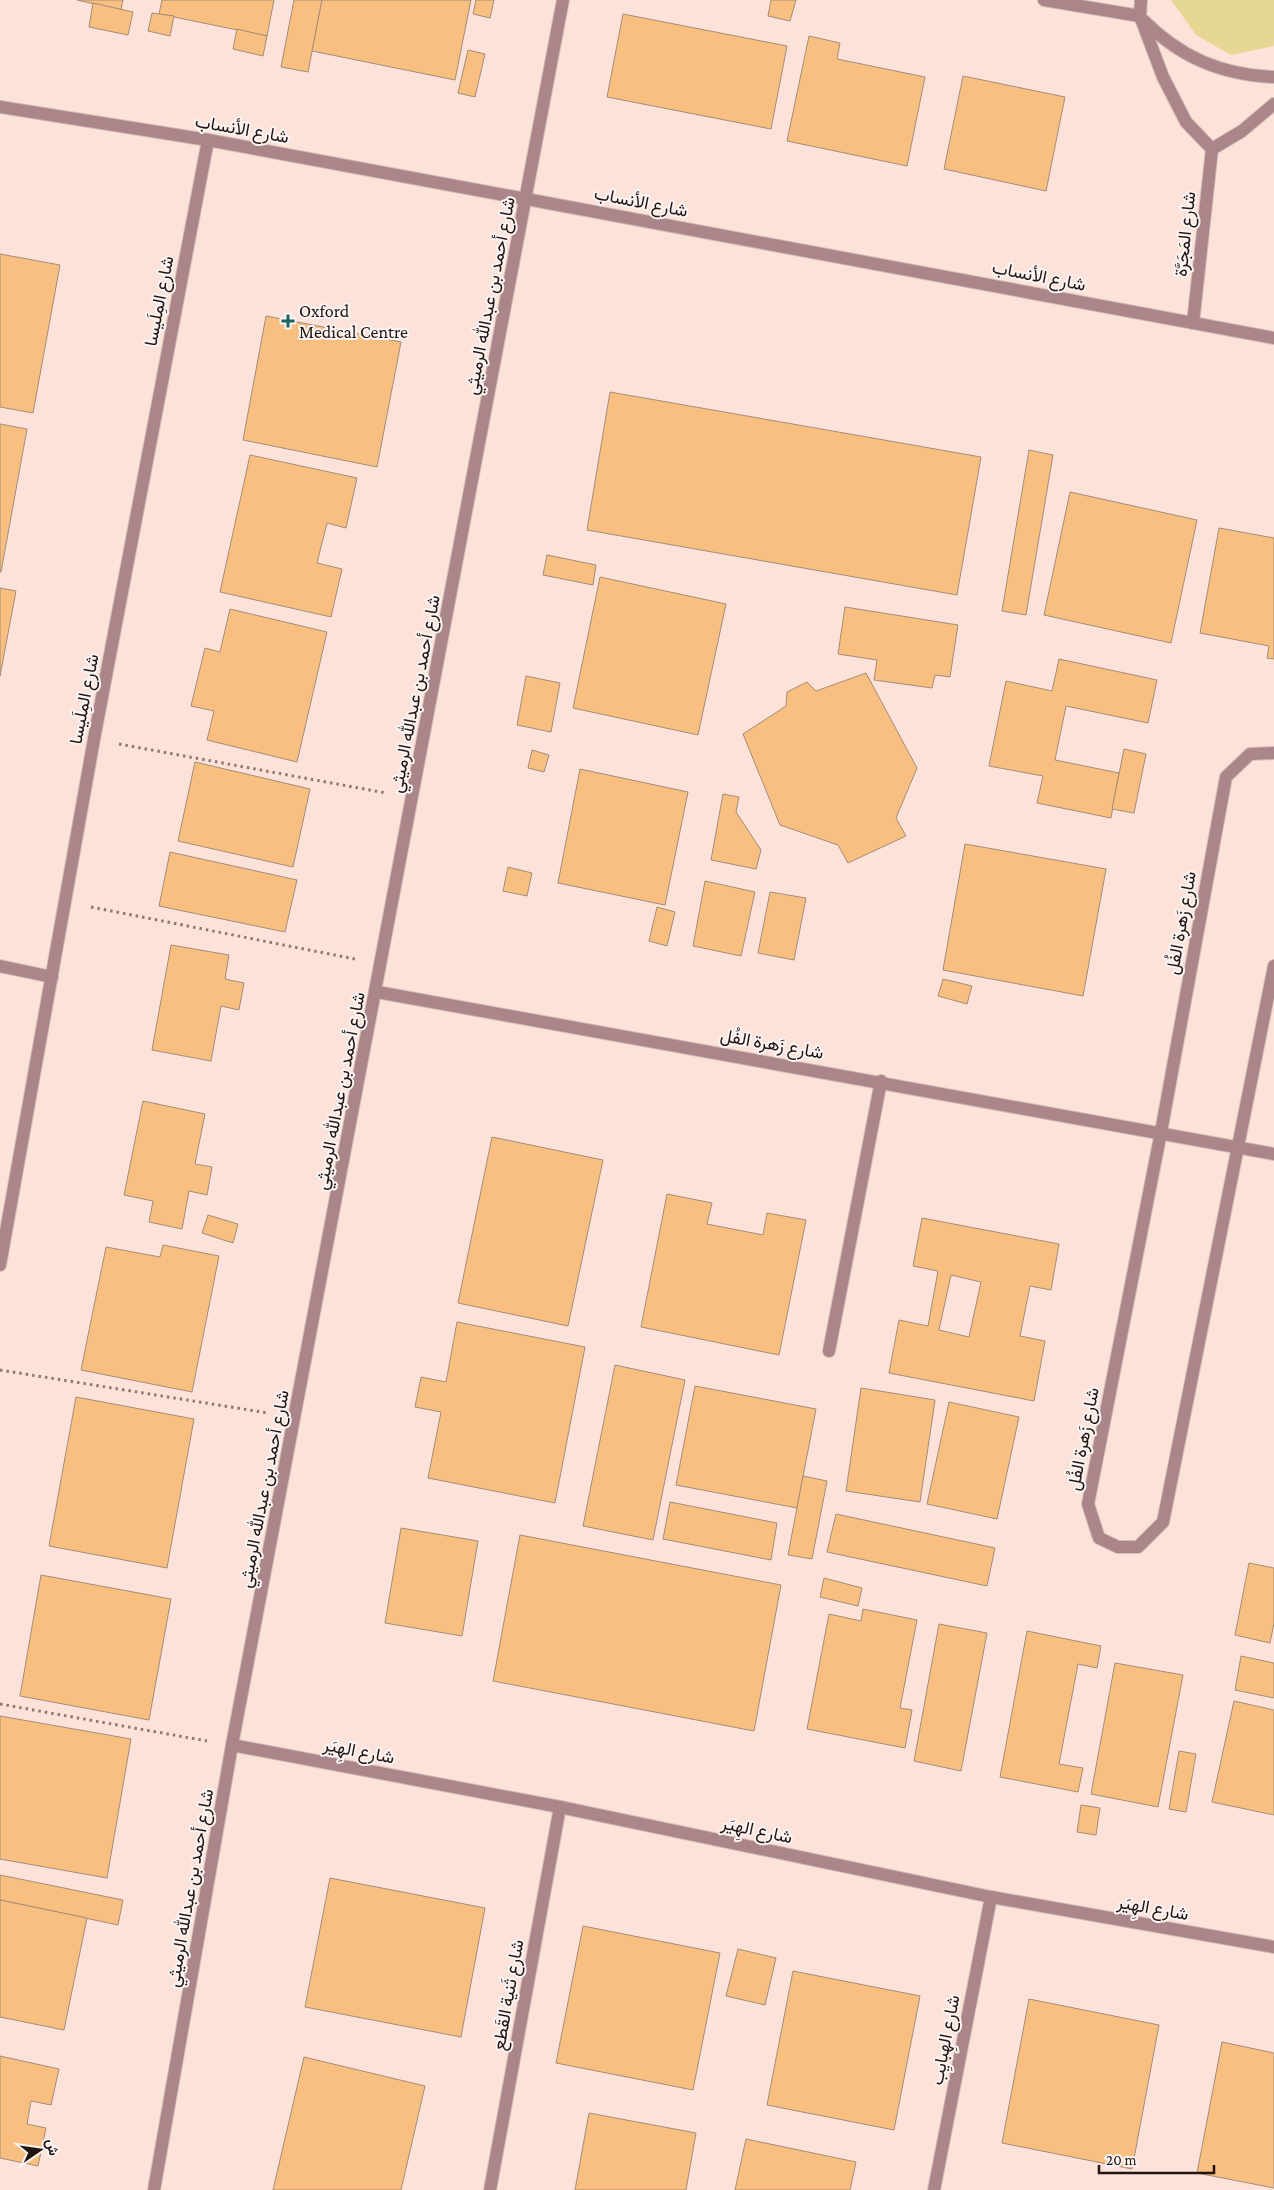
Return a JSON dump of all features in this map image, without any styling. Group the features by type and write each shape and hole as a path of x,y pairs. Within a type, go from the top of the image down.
{"street":[{"name":"شارع أحمد بن عبدالله الرميثي","path":"154,2190 232,1745 414,798 563,0"},
{"path":"1044,0 1140,16 1178,50 1201,63 1225,71 1250,76 1274,76"},
{"path":"1141,0 1140,16 1163,77 1186,122 1212,149 1242,132 1274,104"},
{"name":"شارع الأنساب","path":"0,107 208,140 1274,338"},
{"name":"شارع المِلَيسا","path":"0,1266 94,739 208,140"},
{"name":"شارع المَجَرَّة","path":"1193,323 1212,149"},
{"name":"شارع زَهرة الفُل","path":"1274,754 1250,754 1226,777 1161,1132 1088,1504 1099,1538 1118,1547 1138,1547 1163,1522 1274,966"},
{"path":"0,966 52,977"},
{"name":"شارع زَهرة الفُل","path":"377,992 1161,1132 1274,1154"},
{"path":"829,1351 880,1082"},
{"name":"شارع الهِيَر","path":"232,1745 560,1806 991,1897 1274,1947"},
{"name":"شارع ثَنية القَطع","path":"490,2190 560,1806"},
{"name":"شارع الهِبايِب","path":"934,2190 991,1897"}],"path":[{"path":"94,739 414,798"},
{"path":"65,902 382,964"},
{"path":"0,1370 295,1418"},
{"path":"0,1704 232,1745"}],"shaded area":[{"path":"1171,0 1274,0 1274,46 1231,55 1196,35"}],"building":[{"path":"77,0 123,0 121,10"},
{"path":"162,0 274,0 267,36 159,14"},
{"path":"294,0 322,0 308,72 281,67"},
{"path":"322,0 471,0 455,80 312,51"},
{"path":"476,0 494,0 490,18 473,14"},
{"path":"771,0 796,0 790,21 768,16"},
{"path":"93,3 133,12 128,35 89,27"},
{"path":"152,13 174,16 170,36 148,31"},
{"path":"623,14 787,46 771,129 607,97"},
{"path":"237,29 267,36 263,56 233,49"},
{"path":"809,36 840,43 837,59 925,77 907,166 787,141"},
{"path":"468,50 485,54 475,97 458,93"},
{"path":"963,76 1065,97 1046,191 944,169"},
{"path":"0,254 60,265 33,413 0,407"},
{"path":"266,316 401,342 377,467 243,440"},
{"path":"610,392 981,457 957,595 587,530"},
{"path":"0,424 27,429 1,572 0,572"},
{"path":"1029,450 1053,455 1026,615 1002,611"},
{"path":"250,455 357,478 346,528 327,523 317,563 342,569 331,617 220,592"},
{"path":"1070,492 1197,520 1171,643 1044,615"},
{"path":"1219,528 1274,538 1274,659 1267,658 1269,646 1200,633"},
{"path":"547,555 596,565 593,585 543,575"},
{"path":"600,577 726,604 698,735 573,708"},
{"path":"0,588 16,591 0,676"},
{"path":"845,607 958,625 950,677 935,675 932,688 874,680 877,660 838,654"},
{"path":"230,609 327,632 297,762 207,740 214,711 191,706 205,648 220,652"},
{"path":"1059,659 1157,680 1148,723 1066,706 1055,760 1119,773 1111,818 1037,803 1043,776 989,766 1006,681 1052,691"},
{"path":"866,673 917,768 896,818 906,836 848,863 838,845 780,825 743,734 786,706 787,692 807,682 816,691"},
{"path":"526,676 560,683 551,732 517,725"},
{"path":"1124,749 1146,754 1134,813 1112,809"},
{"path":"532,750 549,755 544,772 528,768"},
{"path":"195,762 310,789 293,867 178,841"},
{"path":"580,769 688,792 665,905 558,883"},
{"path":"723,794 739,797 736,812 761,850 756,869 711,860"},
{"path":"965,844 1106,869 1083,996 943,970"},
{"path":"170,852 297,880 285,932 159,906"},
{"path":"508,867 532,873 527,896 503,891"},
{"path":"705,881 755,892 741,956 693,946"},
{"path":"770,892 806,898 794,960 758,953"},
{"path":"657,907 675,912 667,946 649,941"},
{"path":"171,945 229,955 225,979 244,983 239,1010 221,1006 211,1061 152,1050"},
{"path":"943,979 972,986 967,1004 938,996"},
{"path":"143,1101 205,1114 195,1164 212,1167 207,1195 189,1191 182,1229 149,1222 153,1201 124,1195"},
{"path":"492,1137 603,1160 568,1326 458,1303"},
{"path":"667,1194 712,1203 707,1224 763,1235 767,1213 806,1220 779,1355 641,1327"},
{"path":"208,1215 238,1224 233,1243 202,1233"},
{"path":"922,1218 1059,1244 1051,1290 1030,1286 1020,1336 1045,1341 1034,1401 889,1373 899,1320 928,1326 938,1271 913,1266","holes":["951,1275 981,1282 969,1337 939,1330"]},
{"path":"163,1245 219,1256 192,1392 81,1370 106,1247 160,1257"},
{"path":"457,1322 585,1347 555,1503 428,1478 441,1412 415,1407 421,1377 446,1382"},
{"path":"615,1365 685,1380 653,1540 583,1526"},
{"path":"695,1386 816,1409 797,1508 676,1485"},
{"path":"861,1388 935,1400 920,1502 846,1491"},
{"path":"76,1397 194,1419 167,1568 49,1546"},
{"path":"949,1402 1019,1417 997,1519 927,1504"},
{"path":"803,1476 827,1481 812,1559 788,1555"},
{"path":"670,1502 777,1523 771,1560 663,1539"},
{"path":"836,1514 995,1548 987,1586 827,1552"},
{"path":"401,1528 478,1541 462,1636 385,1623"},
{"path":"520,1535 781,1585 754,1731 493,1681"},
{"path":"1249,1563 1274,1568 1274,1623 1270,1643 1235,1635"},
{"path":"41,1575 171,1599 149,1720 20,1696"},
{"path":"824,1578 862,1588 858,1606 820,1597"},
{"path":"863,1609 917,1620 900,1708 912,1710 905,1748 807,1729 829,1614 861,1621"},
{"path":"939,1624 987,1633 961,1771 914,1761"},
{"path":"1027,1631 1101,1646 1097,1668 1078,1664 1059,1764 1083,1768 1078,1792 1000,1777"},
{"path":"1241,1656 1274,1663 1274,1698 1235,1690"},
{"path":"1115,1663 1183,1675 1158,1807 1091,1794"},
{"path":"1234,1701 1274,1710 1274,1815 1212,1802"},
{"path":"0,1716 131,1739 107,1878 0,1859"},
{"path":"1179,1751 1196,1754 1186,1812 1169,1809"},
{"path":"1081,1805 1100,1808 1096,1835 1077,1832"},
{"path":"0,1875 123,1900 118,1925 0,1900"},
{"path":"330,1878 485,1908 461,2037 305,2007"},
{"path":"0,1900 87,1918 64,2030 0,2017"},
{"path":"583,1926 720,1953 693,2090 556,2063"},
{"path":"738,1949 776,1958 765,2005 726,1996"},
{"path":"793,1971 920,1996 894,2130 767,2105"},
{"path":"1029,1999 1159,2025 1132,2169 1002,2143"},
{"path":"1222,2042 1274,2053 1274,2188 1197,2173"},
{"path":"0,2056 59,2069 51,2105 31,2101 27,2124 46,2128 38,2166 0,2158"},
{"path":"304,2057 425,2086 401,2190 273,2190"},
{"path":"589,2113 696,2133 686,2190 575,2190"},
{"path":"746,2139 856,2162 850,2190 735,2190"}],"place":[{"name":"Oxford Medical Centre","path":"288,321"}]}
